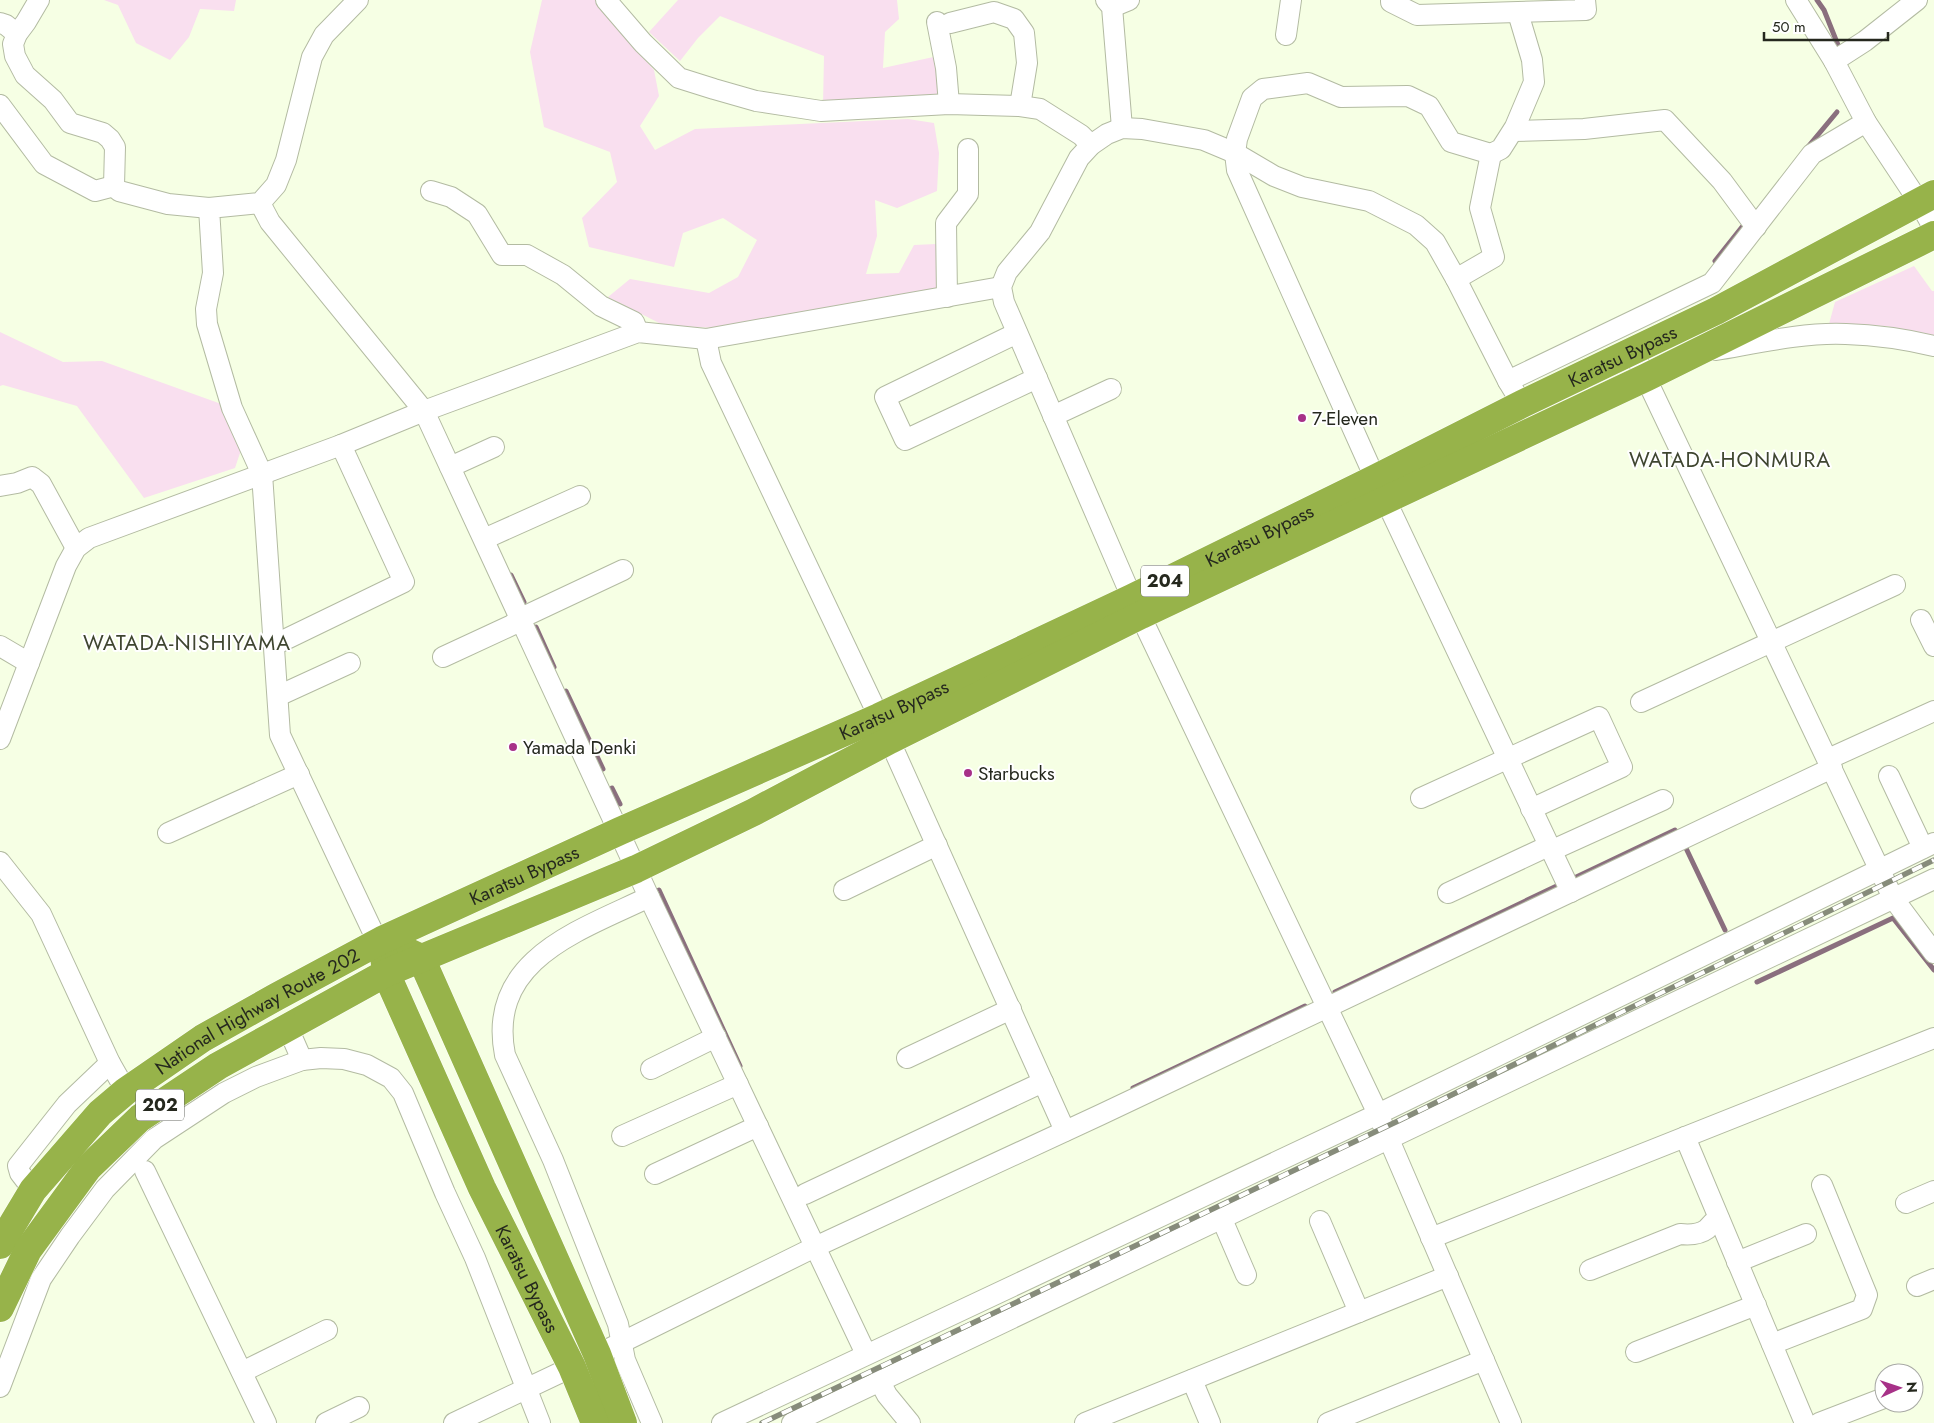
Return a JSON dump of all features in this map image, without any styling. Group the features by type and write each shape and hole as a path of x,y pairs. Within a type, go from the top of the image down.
{"highway":[{"name":"Karatsu Bypass","path":"1381,489 1522,404 1716,311 1927,198"},
{"name":"Karatsu Bypass","path":"595,1423 572,1367 482,1188 386,973 382,940 620,831 884,729 1381,489 1541,425 1647,377 1934,235"},
{"name":"Karatsu Bypass","path":"623,1423 597,1354 421,958 636,869 754,812 884,729"},
{"path":"382,940 421,958"},
{"name":"National Highway Route 202","path":"0,1245 34,1190 100,1113 126,1091 203,1038 382,940"},
{"name":"202","path":"386,973 421,958"},
{"name":"National Highway Route 202","path":"0,1308 28,1250 88,1168 147,1128 218,1066 386,973"}],"street":[{"path":"39,0 17,34 13,44 15,56 25,75 49,96 70,123 103,133 110,139 115,147 114,186 119,191 168,204 209,208 260,203 276,184 286,160 312,57 324,35 358,0"},
{"path":"606,0 643,43 679,78 756,101 821,110 948,104 1020,106 1040,109 1080,135 1091,145"},
{"path":"1286,35 1291,0"},
{"path":"1391,0 1391,2 1417,15 1586,10 1585,0"},
{"path":"1796,0 1834,61 1866,122 1927,198 1934,230"},
{"path":"1834,61 1865,41 1912,1"},
{"path":"1116,2 1122,128"},
{"path":"948,104 944,22 994,12 1014,19 1024,33 1027,63 1020,106"},
{"path":"1518,13 1532,60 1534,82 1513,130 1501,149 1491,154 1451,142 1429,106 1408,96 1341,97 1308,83 1263,89 1252,98 1237,139 1235,153 1238,170 1381,489 1567,884"},
{"path":"0,23 6,25 17,34"},
{"path":"0,105 44,164 95,191 114,186"},
{"path":"1513,130 1584,129 1665,120 1722,181 1756,227"},
{"path":"1508,381 1712,283 1812,154 1866,122"},
{"path":"1511,1423 1378,1114 1136,606 1017,333 1004,302 1001,287 1007,272 1040,232 1079,158 1091,145 1107,134 1122,128 1142,129 1204,140 1235,153 1274,176 1302,188 1369,201 1394,212 1416,225 1435,242 1522,404"},
{"path":"947,297 946,223 968,194 968,149"},
{"path":"1456,280 1494,257 1480,208 1491,154"},
{"path":"431,191 451,197 477,214 502,254 527,255 563,275 601,306 634,322 638,332"},
{"path":"260,203 270,222 424,411 636,869 866,1354"},
{"path":"209,208 213,273 206,309 207,324 232,408 262,474 280,735 372,930 382,940"},
{"path":"0,739 66,566 76,548 90,538 638,332 706,339 1001,287"},
{"path":"1017,333 885,397 905,440 1037,378"},
{"path":"1689,355 1785,338 1845,334 1904,339 1934,346"},
{"path":"706,339 711,364 884,729 1063,1125"},
{"path":"1633,351 1893,898 1934,953"},
{"path":"1053,416 1111,389"},
{"path":"274,645 404,582 341,445"},
{"path":"450,467 494,447"},
{"path":"0,486 32,477 41,484 76,548"},
{"path":"484,539 580,496"},
{"path":"443,657 623,570"},
{"path":"1641,702 1895,586"},
{"path":"1922,620 1934,646"},
{"path":"0,646 29,663"},
{"path":"278,696 350,663"},
{"path":"454,1423 572,1367 1063,1125 1328,1007 1567,884 1682,839 1934,711"},
{"path":"1421,798 1599,717 1622,767 1531,808"},
{"path":"168,833 299,774"},
{"path":"722,1423 1378,1114 1929,845 1889,776"},
{"path":"1448,893 1542,850 1557,848 1662,800"},
{"path":"844,890 937,846"},
{"path":"0,862 41,914 110,1063 126,1091"},
{"path":"792,1423 1934,879"},
{"path":"649,896 557,942 532,961 515,984 506,1008 502,1039 505,1055 554,1160 618,1324 625,1360 652,1423"},
{"path":"907,1058 1010,1009"},
{"path":"288,1028 302,1060"},
{"path":"651,1069 716,1037"},
{"path":"1431,1238 1934,1038"},
{"path":"0,1387 41,1279 147,1128 256,1077 302,1060 321,1058 344,1059 367,1065 391,1078 403,1093 475,1258 540,1423"},
{"path":"34,1190 20,1173 18,1166 67,1104 110,1063"},
{"path":"805,1194 1043,1082"},
{"path":"622,1136 738,1084"},
{"path":"83,1089 100,1113"},
{"path":"655,1174 758,1126"},
{"path":"1685,1137 1805,1423"},
{"path":"146,1170 266,1423"},
{"path":"1772,1344 1862,1309 1867,1295 1822,1185"},
{"path":"1906,1202 1934,1191"},
{"path":"1221,1217 1246,1275"},
{"path":"1590,1270 1680,1234 1692,1235 1706,1230 1712,1222 1719,1219"},
{"path":"1320,1221 1359,1312"},
{"path":"1737,1262 1806,1234"},
{"path":"1085,1423 1448,1276"},
{"path":"1636,1352 1756,1305"},
{"path":"242,1372 327,1330"},
{"path":"1328,1423 1484,1360"},
{"path":"879,1380 887,1395 910,1423"},
{"path":"1192,1380 1210,1423"},
{"path":"1819,1423 1874,1402"},
{"path":"326,1423 359,1407"}],"shaded area":[{"path":"104,0 236,0 234,11 200,9 189,37 170,60 136,43 118,5"},
{"path":"542,0 595,0 600,9 654,70 659,96 640,126 655,150 695,129 908,119 934,123 939,153 937,191 897,208 875,200 877,236 866,274 899,273 914,245 936,244 936,293 715,328 663,325 608,297 630,279 709,293 738,277 757,240 723,218 683,233 674,267 589,247 582,218 617,182 610,152 544,127 530,52"},
{"path":"678,0 897,0 899,19 885,32 883,68 938,56 944,98 823,105 824,56 720,16 698,38 680,61 649,32"},
{"path":"1914,266 1932,291 1934,291 1934,336 1886,326 1829,324 1835,302"},
{"path":"0,332 63,362 102,361 224,405 241,450 235,468 144,498 77,406 3,385 0,386"}],"waterway":[{"path":"1817,0 1824,10 1838,45"},
{"path":"1807,148 1837,112"},
{"path":"1715,261 1742,227"},
{"path":"511,575 524,602"},
{"path":"536,627 554,667"},
{"path":"566,691 603,769"},
{"path":"612,788 620,804"},
{"path":"1570,880 1675,830 1680,836"},
{"path":"1684,844 1725,930"},
{"path":"1335,992 1563,883"},
{"path":"659,890 740,1066"},
{"path":"1757,982 1893,918 1934,970"},
{"path":"1133,1088 1305,1006"}],"railway":[{"path":"762,1423 1398,1121 1934,860"}],"place":[{"name":"7-Eleven","path":"1302,418"},
{"name":"Yamada Denki","path":"513,747"},
{"name":"Starbucks","path":"968,773"}],"district":[{"name":"WATADA-HONMURA","path":"1730,460"},
{"name":"WATADA-NISHIYAMA","path":"187,643"}]}
